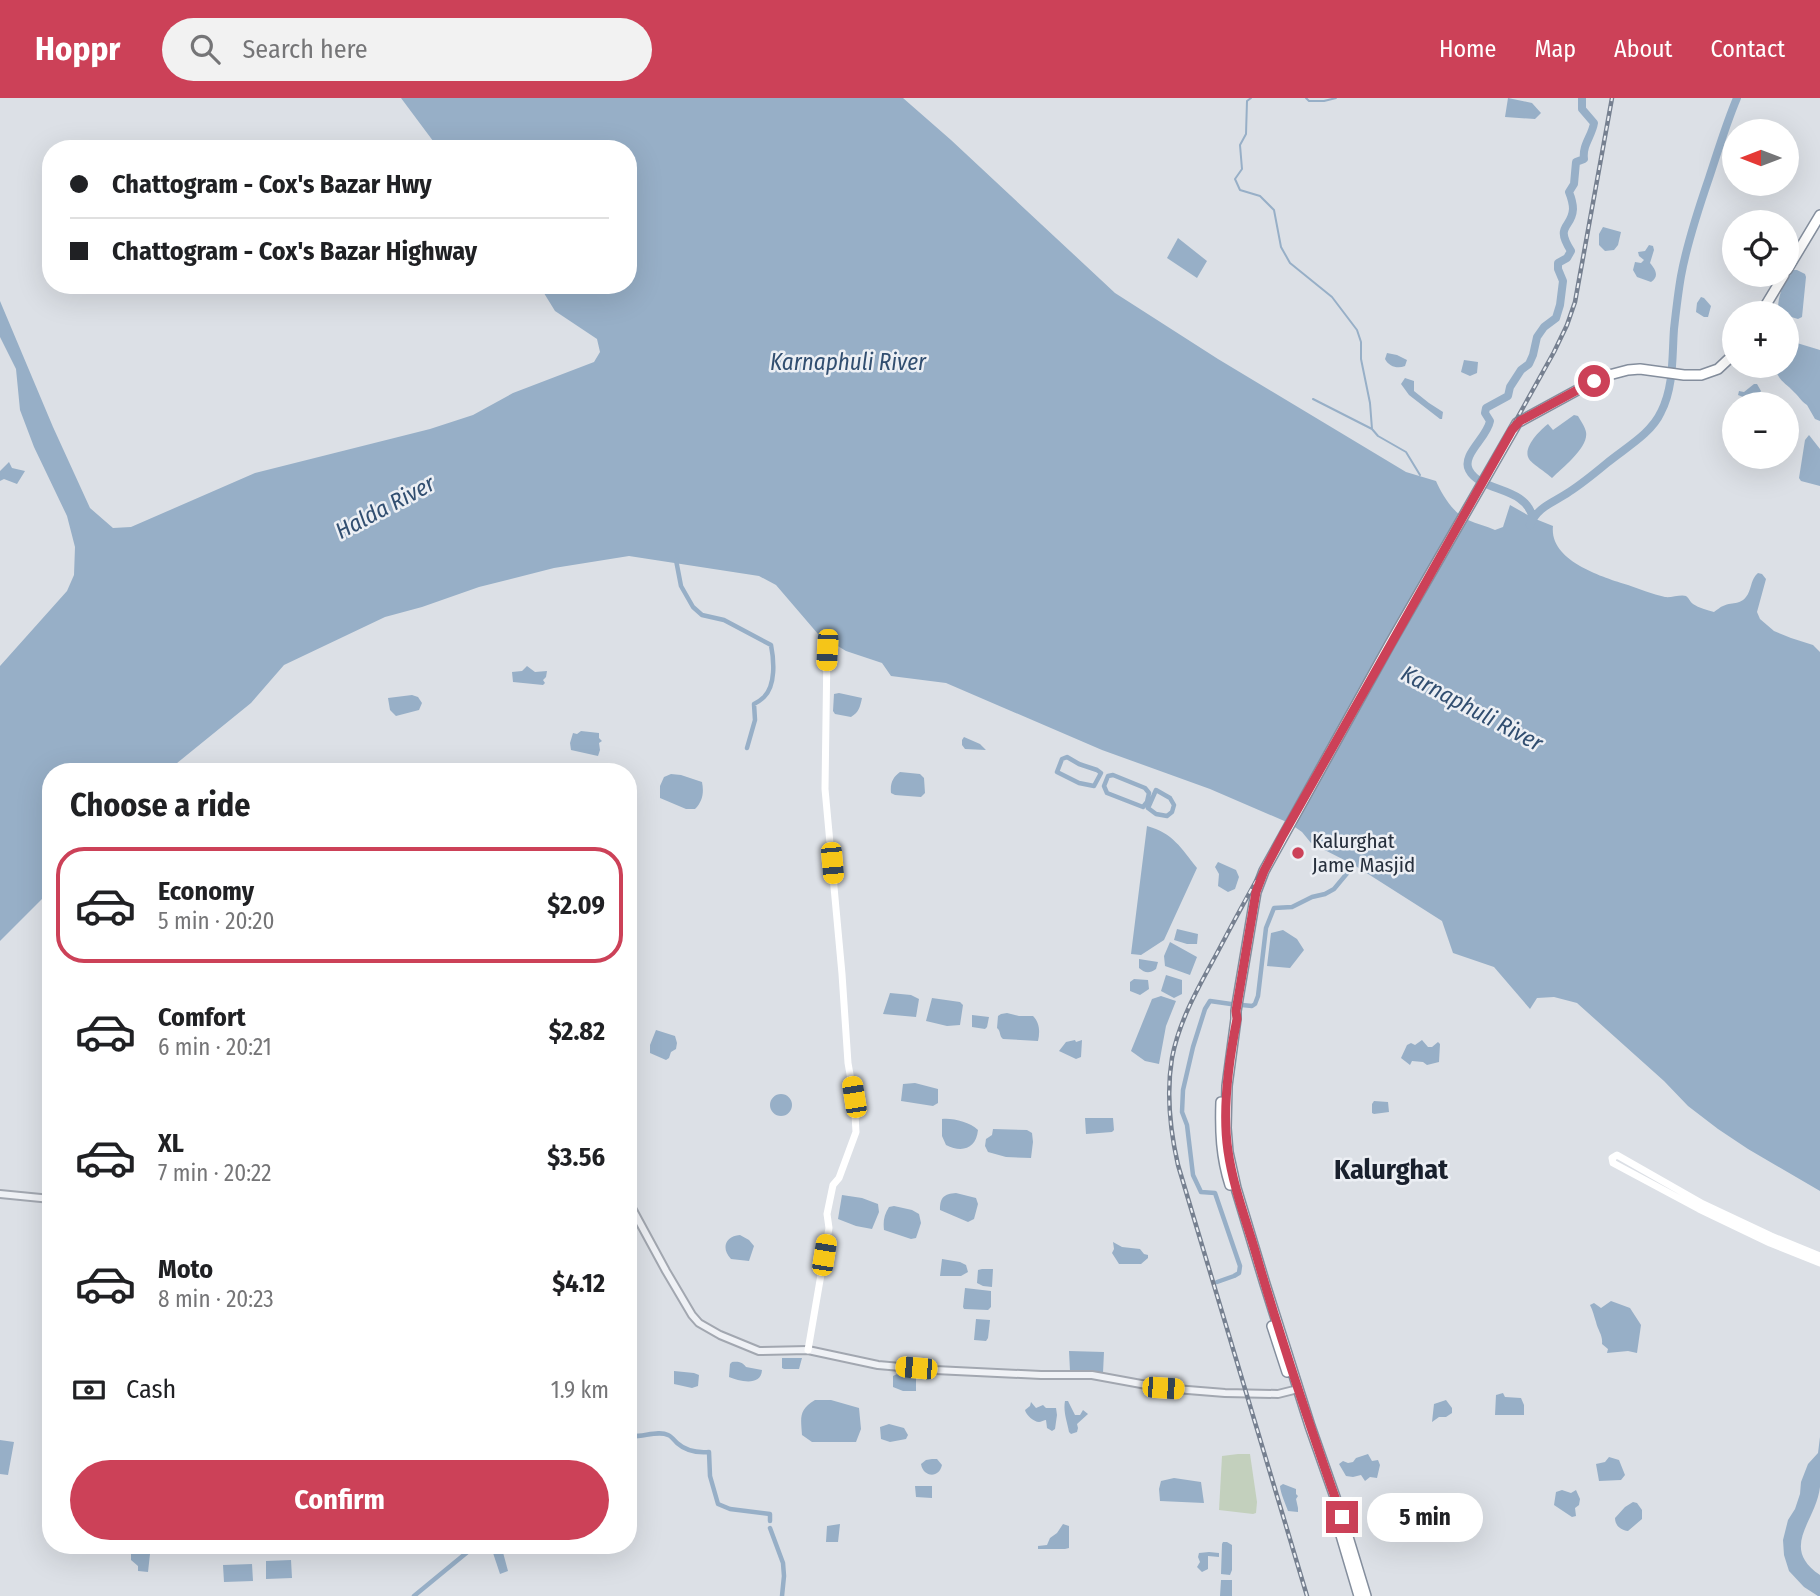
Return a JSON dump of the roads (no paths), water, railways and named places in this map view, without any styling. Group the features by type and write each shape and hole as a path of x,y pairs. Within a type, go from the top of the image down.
{"highway":[{"path":"1799,250 1820,215"},
{"path":"1359,1596 1296,1390 1228,1152 1227,1086 1256,892 1283,835 1512,430 1520,421 1601,378 1628,370 1701,375 1722,367"},
{"path":"1296,1390 1342,1517 1366,1596"}],"main road":[{"path":"808,1350 829,1228 828,1209 833,1185 839,1178 856,1132 825,789 827,650"},
{"path":"1820,1256 1703,1204 1617,1155 1612,1158 1613,1163 1699,1209 1770,1243 1820,1263"}],"street":[{"path":"0,1194 42,1198"},
{"path":"637,1217 666,1271 699,1323 720,1335 760,1351 808,1350 878,1365 923,1369 1092,1375 1163,1388 1225,1393 1278,1394 1296,1390"}],"water":[{"name":"Karnaphuli River","path":"401,98 903,98 1115,293 1218,359 1406,472 1436,481 1449,503 1463,517 1495,530 1503,527 1510,505 1553,526 1554,538 1560,549 1580,566 1660,596 1686,596 1695,605 1714,612 1723,606 1743,600 1756,575 1762,574 1766,579 1757,612 1760,619 1774,631 1813,645 1820,652 1820,1191 1748,1149 1688,1106 1577,1003 1554,997 1537,998 1530,1009 1494,967 1453,953 1442,921 1354,865 1311,843 1289,823 1210,789 1102,750 946,683 891,676 882,663 846,651 818,634 776,585 759,576 629,556 554,568 479,587 385,617 284,665 251,703 177,763 42,763 42,899 0,941 0,666 67,591 74,575 75,547 67,516 34,447 20,410 16,369 0,337 0,301 90,508 113,528 131,527 255,473 430,429 473,415 513,393 594,362 600,352 597,339 555,311 545,294 637,294 637,140 432,140"},
{"path":"1508,98 1532,103 1541,113 1535,119 1505,117"},
{"path":"1603,227 1621,232 1614,250 1605,251 1599,245 1599,234"},
{"path":"1178,238 1207,261 1197,278 1167,258"},
{"path":"1649,245 1653,246 1654,250 1650,263 1656,275 1651,282 1637,277 1633,270 1635,262 1641,263 1644,260 1638,252 1645,251"},
{"path":"1799,271 1805,274 1802,317 1799,318 1799,301 1779,301 1783,287 1799,287"},
{"path":"1701,297 1711,306 1708,317 1696,312"},
{"path":"1799,344 1820,350 1820,421 1815,419 1799,398 1799,392 1794,392 1780,378 1799,378"},
{"path":"1387,353 1407,360 1405,366 1391,366 1385,359"},
{"path":"1464,360 1478,362 1477,373 1470,376 1461,372"},
{"path":"1405,378 1414,381 1414,391 1443,412 1442,419 1409,395 1401,384"},
{"path":"1754,384 1757,384 1761,391 1760,392 1744,392"},
{"path":"1574,415 1578,416 1584,426 1586,438 1574,457 1552,478 1530,461 1528,450 1548,424 1553,430"},
{"path":"1809,435 1820,449 1820,486 1799,478 1805,440"},
{"path":"9,462 12,468 25,471 17,484 4,479 0,481 0,471"},
{"path":"527,666 535,672 547,671 543,685 513,682 512,672 522,671"},
{"path":"834,694 862,698 859,709 851,717 835,714 833,711"},
{"path":"412,695 418,697 422,703 419,710 396,716 390,710 388,698"},
{"path":"573,733 599,733 602,741 599,743 598,756 571,750"},
{"path":"964,737 980,744 986,750 965,749 962,745"},
{"path":"900,772 920,774 924,778 925,793 921,797 891,793 892,781"},
{"path":"671,774 702,782 702,796 695,809 686,809 660,798 660,786 664,777"},
{"path":"1147,826 1170,837 1197,868 1164,940 1141,955 1131,954"},
{"path":"1218,862 1236,870 1239,877 1235,889 1228,892 1218,886 1219,874 1215,867"},
{"path":"1177,929 1198,934 1197,944 1174,940"},
{"path":"1283,930 1297,939 1304,950 1290,968 1267,966 1271,933"},
{"path":"1170,942 1197,957 1190,975 1165,966 1164,956"},
{"path":"1139,959 1158,962 1156,969 1143,971 1139,968"},
{"path":"1166,975 1182,980 1182,994 1174,998 1161,991"},
{"path":"1134,979 1148,980 1149,989 1140,995 1130,991 1130,982"},
{"path":"890,993 911,995 919,999 916,1017 883,1014"},
{"path":"1161,996 1176,1001 1166,1026 1159,1064 1145,1061 1131,1051 1152,999"},
{"path":"932,998 960,1002 963,1005 960,1025 947,1026 926,1021"},
{"path":"1007,1013 1033,1016 1039,1028 1038,1041 1003,1039 997,1028 998,1016"},
{"path":"972,1015 989,1017 987,1027 972,1027"},
{"path":"656,1030 675,1036 676,1049 666,1060 650,1053"},
{"path":"1082,1040 1081,1057 1076,1059 1059,1051 1066,1042"},
{"path":"1422,1040 1428,1047 1438,1042 1440,1044 1439,1062 1427,1065 1412,1061 1410,1065 1401,1058 1407,1045 1415,1045"},
{"path":"915,1083 938,1089 938,1103 933,1106 901,1101 903,1084"},
{"path":"781,1094 789,1097 792,1105 789,1113 781,1116 773,1113 770,1105 773,1097"},
{"path":"1374,1101 1388,1102 1389,1112 1372,1113"},
{"path":"1085,1118 1113,1118 1114,1130 1086,1134"},
{"path":"942,1119 961,1121 978,1130 971,1145 957,1149 946,1145 942,1136"},
{"path":"993,1129 1027,1130 1032,1133 1031,1158 1006,1157 988,1152 986,1139 992,1135"},
{"path":"956,1193 976,1198 978,1204 974,1219 968,1222 940,1210 944,1197"},
{"path":"842,1195 878,1204 879,1212 872,1229 838,1219"},
{"path":"894,1206 919,1214 921,1223 916,1238 911,1239 884,1230 886,1213 889,1207"},
{"path":"740,1235 754,1246 749,1261 731,1259 726,1251 728,1240"},
{"path":"1113,1242 1122,1247 1140,1249 1148,1258 1141,1264 1119,1264 1112,1253"},
{"path":"942,1259 966,1265 968,1272 961,1276 940,1276"},
{"path":"993,1269 992,1287 977,1283 978,1270"},
{"path":"965,1288 991,1291 991,1307 988,1310 964,1309"},
{"path":"1611,1301 1630,1308 1641,1325 1637,1353 1607,1353 1608,1349 1602,1344 1590,1305 1594,1303 1601,1308"},
{"path":"976,1319 990,1320 986,1341 974,1340"},
{"path":"1069,1351 1104,1352 1103,1373 1070,1371"},
{"path":"782,1358 802,1358 799,1369 782,1368"},
{"path":"732,1362 762,1370 761,1375 754,1381 729,1377"},
{"path":"674,1371 699,1375 698,1386 692,1388 674,1384"},
{"path":"916,1375 916,1391 903,1391 893,1387 893,1376"},
{"path":"1503,1393 1505,1397 1521,1398 1524,1415 1495,1415 1496,1395"},
{"path":"815,1400 831,1400 859,1408 861,1429 856,1442 812,1442 802,1435 803,1411"},
{"path":"1446,1400 1452,1413 1432,1422 1434,1404"},
{"path":"1065,1401 1068,1401 1075,1415 1080,1415 1083,1410 1088,1414 1077,1424 1077,1432 1071,1434 1065,1416"},
{"path":"1031,1402 1036,1408 1043,1405 1046,1408 1056,1408 1055,1429 1052,1431 1047,1428 1046,1420 1037,1422 1029,1416 1025,1410"},
{"path":"889,1424 904,1428 908,1435 906,1439 890,1442 881,1439 880,1427"},
{"path":"1820,1437 1820,1487 1801,1544 1802,1554 1808,1565 1820,1575 1818,1596 1804,1587 1789,1571 1783,1540 1808,1464 1818,1453"},
{"path":"0,1440 14,1442 8,1475 0,1474"},
{"path":"1368,1454 1372,1461 1378,1460 1380,1465 1377,1478 1370,1477 1365,1481 1361,1475 1346,1476 1339,1464 1343,1461 1353,1462 1356,1458"},
{"path":"1609,1457 1619,1460 1625,1475 1621,1480 1599,1481 1596,1464 1605,1462"},
{"path":"937,1459 942,1465 938,1473 931,1475 925,1472 921,1464 926,1460"},
{"path":"1174,1478 1201,1482 1204,1503 1160,1501 1161,1481"},
{"path":"1283,1484 1296,1489 1298,1512 1288,1511 1280,1489"},
{"path":"915,1486 932,1486 932,1498 916,1497"},
{"path":"1562,1490 1571,1493 1576,1490 1580,1499 1575,1508 1576,1516 1572,1517 1554,1505 1556,1492"},
{"path":"1633,1502 1642,1510 1642,1519 1628,1531 1621,1529 1615,1518"},
{"path":"840,1524 838,1542 826,1542 827,1526"},
{"path":"1063,1524 1069,1526 1069,1548 1038,1549 1038,1546 1047,1545"},
{"path":"1223,1542 1232,1545 1230,1575 1221,1574"},
{"path":"1199,1553 1219,1553 1219,1557 1208,1556 1208,1569 1202,1572 1197,1567 1200,1562"},
{"path":"131,1554 150,1554 148,1572 138,1571 138,1566 131,1560"},
{"path":"493,1554 503,1554 508,1571 500,1574"},
{"path":"291,1560 292,1578 266,1579 266,1561"},
{"path":"252,1564 253,1581 224,1582 223,1565"},
{"path":"1221,1580 1232,1580 1232,1596 1220,1596"}],"waterway":[{"path":"1251,98 1247,101 1246,134 1240,145 1242,169 1235,179 1240,190 1260,196 1274,210 1281,247 1290,263 1332,297 1357,330 1361,342 1361,359 1372,429 1378,436 1406,452 1420,475"},
{"path":"1306,98 1309,101 1336,98"},
{"path":"1533,518 1521,500 1483,483 1469,470 1467,464 1471,452 1488,427 1490,421 1485,413 1486,408 1508,396 1510,387 1521,370 1529,364 1537,337 1544,327 1556,318 1563,281 1558,263 1567,258 1571,251 1564,236 1573,209 1569,192 1574,184 1576,162 1584,159 1584,149 1594,123 1582,109 1582,98"},
{"path":"1530,525 1542,509 1579,485 1637,440 1651,427 1661,412 1670,382 1676,309 1686,251 1737,98"},
{"path":"1313,399 1372,429"},
{"path":"676,560 681,586 693,607 702,615 724,620 771,645 771,686 762,699 754,704 755,720 747,748"},
{"path":"1067,757 1101,773 1094,786 1079,783 1057,772 1062,759 1067,757"},
{"path":"1113,775 1145,788 1149,793 1143,807 1107,793 1104,786 1108,776 1113,775"},
{"path":"1156,790 1170,798 1174,805 1167,816 1156,814 1148,808 1156,790"},
{"path":"1242,1005 1252,1006 1258,996 1266,928 1274,908 1292,907 1325,894 1334,889 1354,865"},
{"path":"1217,1282 1239,1273 1240,1266 1215,1193 1201,1192 1193,1175 1187,1125 1182,1112 1183,1090 1205,1009 1210,1001 1231,1004"},
{"path":"637,1436 669,1435 688,1450 709,1452 710,1476 718,1504 730,1509 770,1514 770,1521"},
{"path":"770,1528 783,1563 782,1596"},
{"path":"414,1596 465,1554"}],"railway":[{"path":"1307,1596 1178,1165 1170,1112 1172,1058 1190,1005 1239,912 1490,469 1567,325 1575,302 1612,98"}],"place":[{"name":"Kalurghat Jame Masjid","path":"1298,853"}],"district":[{"name":"Kalurghat","path":"1391,1169"}],"water label":[{"name":"Halda River","path":"385,507"}]}
